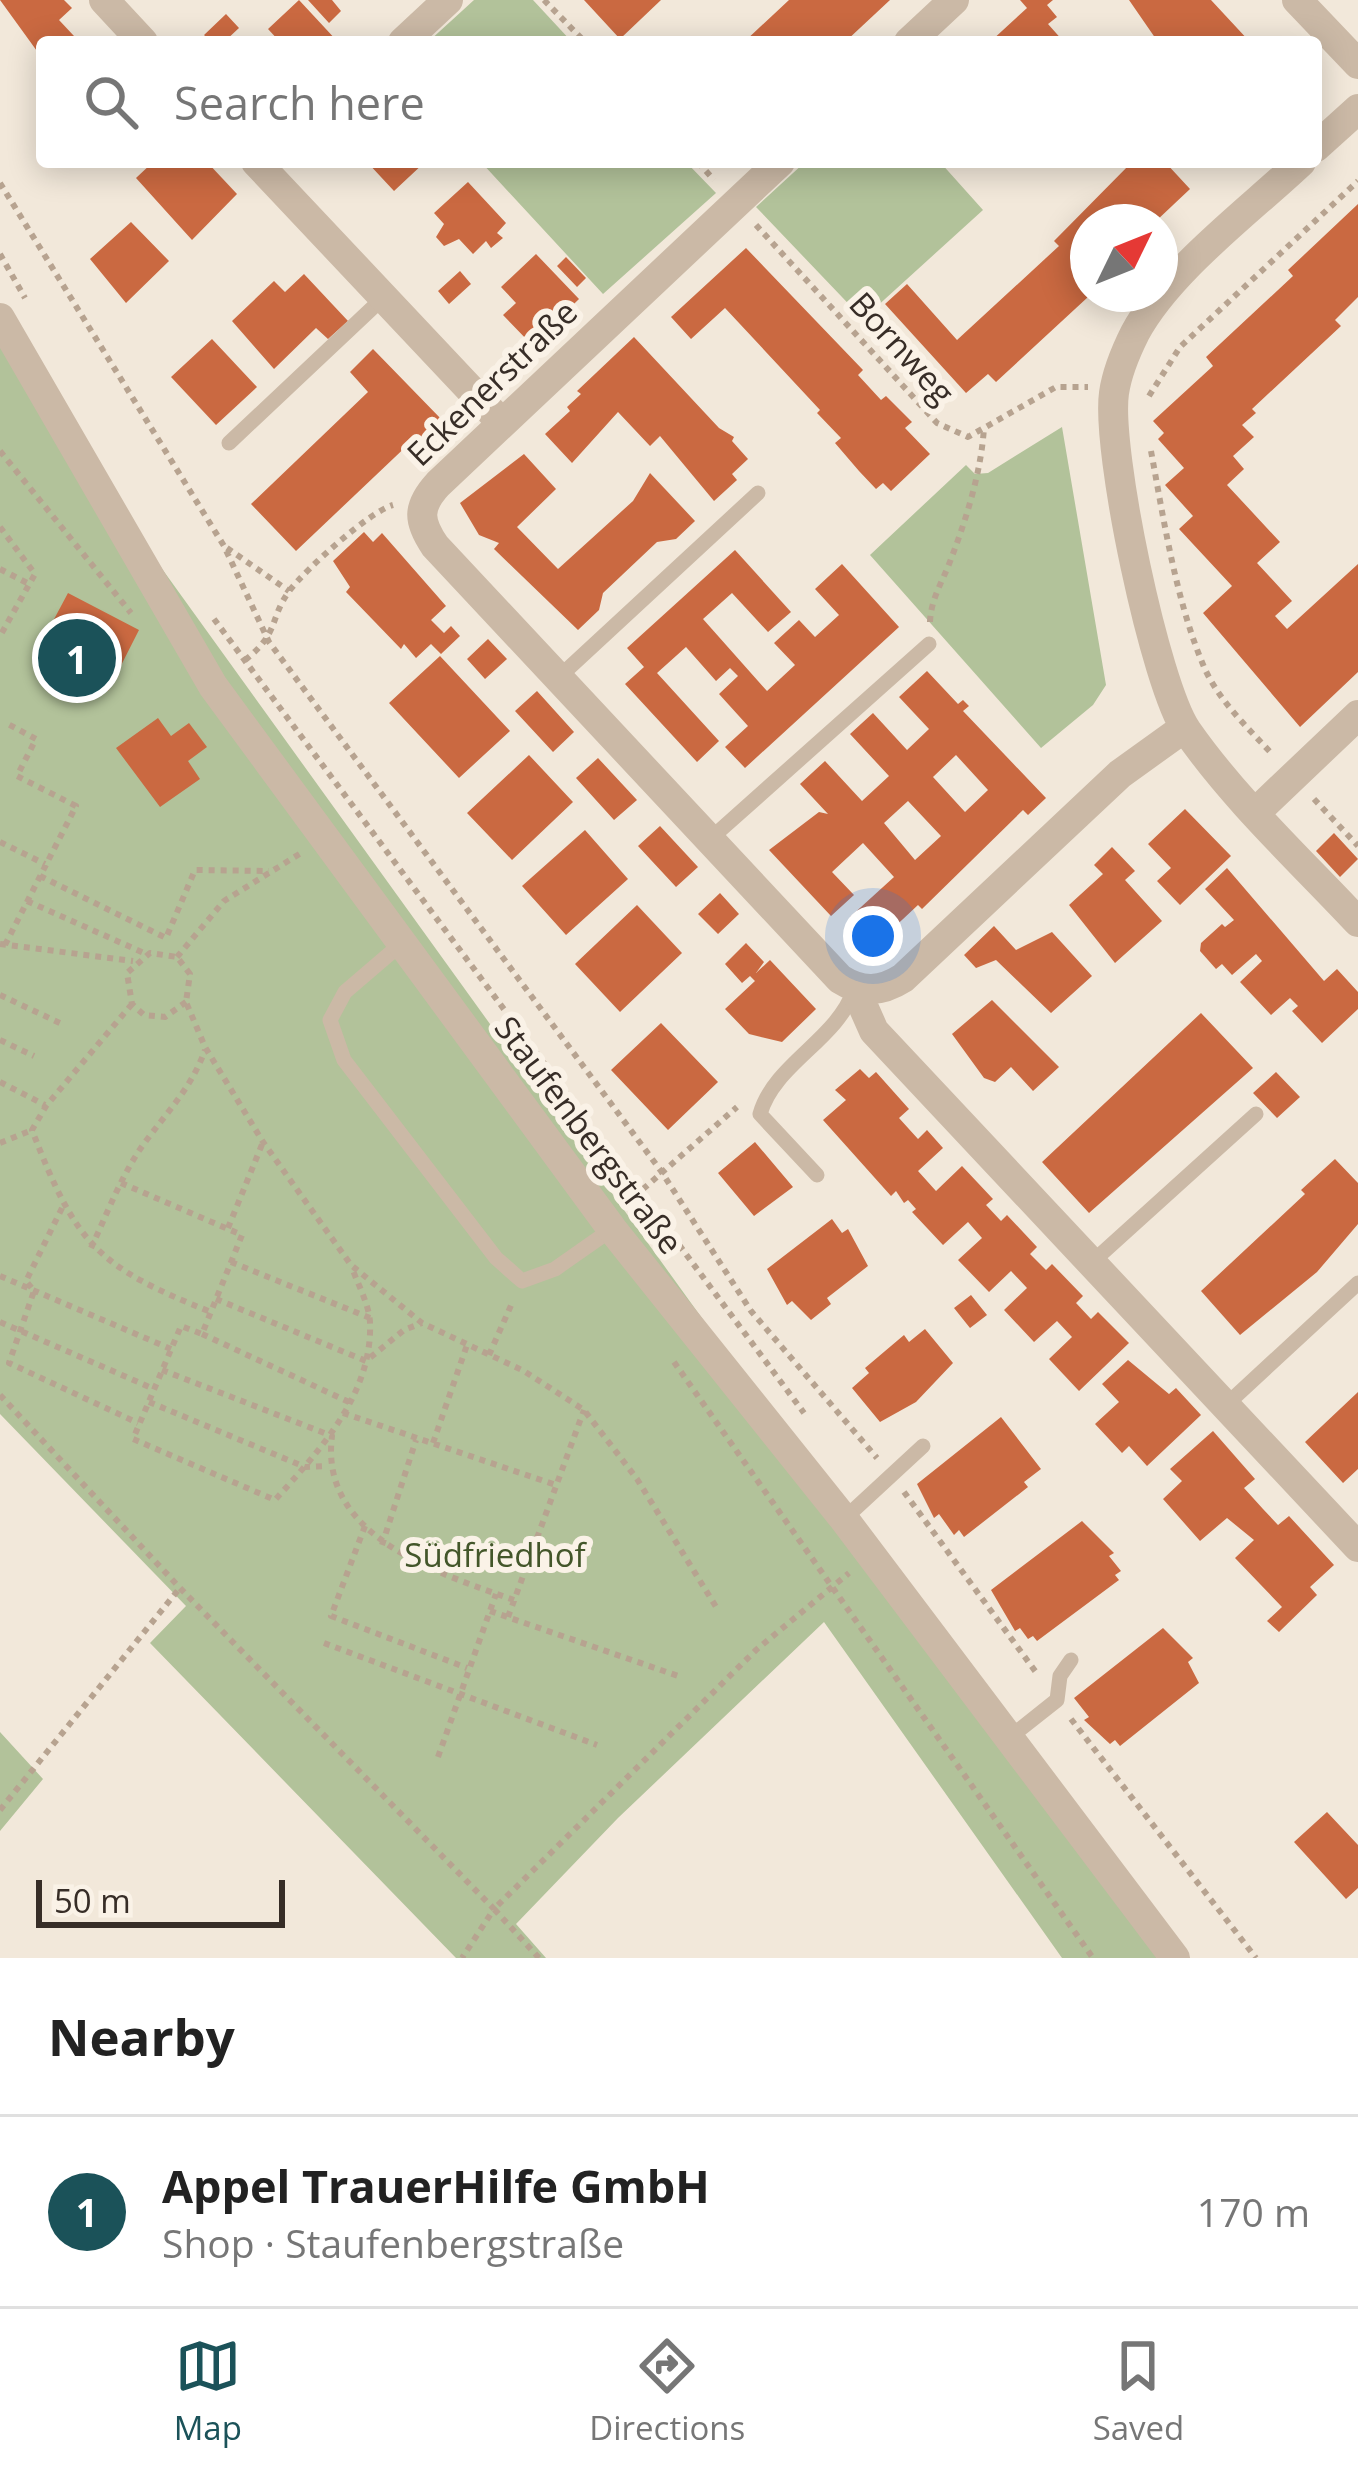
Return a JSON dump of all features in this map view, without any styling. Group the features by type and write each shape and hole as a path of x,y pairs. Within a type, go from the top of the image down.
{"street":[{"path":"104,0 137,36"},
{"path":"410,36 448,0"},
{"path":"915,36 954,0"},
{"path":"1297,0 1358,64"},
{"path":"1322,142 1358,110"},
{"path":"269,168 501,422"},
{"name":"Eckenerstraße","path":"774,168 437,484 420,508 435,546 708,842 840,980 855,988 874,1031 1089,1265 1356,1542"},
{"path":"1294,168 1157,302 1138,328 1115,386 1118,459 1154,639 1184,728 1255,813 1358,922"},
{"name":"Staufenbergstraße","path":"0,318 213,686 612,1229 844,1519 1175,1958"},
{"path":"1255,813 1358,715"},
{"path":"855,988 889,987 904,978 1120,774 1184,728"}],"lane":[{"path":"229,443 383,297"},
{"path":"556,679 758,493"},
{"path":"708,842 929,644"},
{"path":"401,944 345,992 330,1020 344,1060 496,1258 522,1281 555,1269 612,1229"},
{"path":"817,1175 764,1123 763,1102 839,1022 855,988"},
{"path":"1089,1265 1256,1114"},
{"path":"1225,1406 1358,1283"},
{"path":"844,1519 923,1447"},
{"path":"1007,1740 1057,1700 1060,1676 1071,1660"}],"path":[{"path":"544,0 579,36"},
{"name":"Bornweg","path":"704,168 937,423 957,436 968,437 1056,387 1115,386"},
{"path":"1146,406 1151,386 1180,347 1358,181"},
{"path":"0,183 224,546 269,642 661,1171 751,1311 893,1478 1256,1958"},
{"path":"0,254 35,315"},
{"path":"929,644 933,598 982,460 984,428"},
{"path":"1148,436 1164,521 1204,666 1230,708 1358,846"},
{"path":"213,686 269,642 289,591 387,506 420,508"},
{"path":"0,527 35,574 0,636"},
{"path":"224,546 289,591"},
{"path":"0,569 29,584"},
{"path":"209,613 636,1194 815,1428"},
{"path":"8,724 36,739 17,776 76,806 3,944 135,962"},
{"path":"177,957 224,901 327,837"},
{"path":"0,842 46,865"},
{"path":"40,876 166,938 195,870 269,871"},
{"path":"27,901 141,953 177,957 190,974 186,1002 206,1047 263,1142 351,1265 422,1323 584,1410 638,1479 718,1610"},
{"path":"151,952 135,962 125,988 132,1004 144,1015 165,1017 186,1002"},
{"path":"0,995 62,1024"},
{"path":"0,1143 32,1130 46,1106 132,1004"},
{"path":"0,1040 34,1056"},
{"path":"91,1248 121,1183 144,1143 172,1114 206,1047"},
{"path":"0,1082 46,1106"},
{"path":"612,1229 636,1194 737,1106 763,1102"},
{"path":"32,1130 62,1208 91,1248 142,1285 211,1312"},
{"path":"227,1229 263,1142"},
{"path":"121,1183 242,1234 202,1334"},
{"path":"34,1291 26,1281 62,1208"},
{"path":"231,1262 370,1318"},
{"path":"349,1402 181,1326 134,1439 274,1501 332,1436 349,1402 366,1361 370,1318 351,1265"},
{"path":"0,1276 171,1349"},
{"path":"489,1355 522,1281"},
{"path":"34,1291 9,1363 140,1424"},
{"path":"216,1299 366,1361"},
{"path":"0,1322 154,1389"},
{"path":"366,1361 404,1330 422,1323"},
{"path":"433,1444 467,1345"},
{"path":"163,1370 332,1436"},
{"path":"0,1395 539,1958"},
{"path":"149,1402 305,1467 328,1466"},
{"path":"508,1617 584,1410"},
{"path":"343,1413 556,1485"},
{"path":"332,1436 328,1466 339,1492 382,1545 514,1600"},
{"path":"382,1545 416,1439"},
{"path":"365,1526 332,1616 467,1668"},
{"path":"462,1958 494,1909 757,1650 833,1586 1094,1958"},
{"path":"0,1810 180,1588"},
{"path":"438,1756 496,1594"},
{"path":"490,1611 681,1677"},
{"path":"324,1643 597,1745"}],"green space":[{"path":"474,0 533,0 566,36 435,36"},
{"path":"487,168 692,168 716,193 603,294"},
{"path":"798,168 945,168 983,210 863,319 756,207"},
{"name":"Südfriedhof","path":"0,344 1163,1958 1062,1958 824,1622 618,1818 516,1924 546,1958 456,1958 150,1643 186,1606 0,1414"},
{"path":"1062,427 1106,685 1093,705 1041,748 870,555 966,465 975,474 988,473"},
{"path":"0,1732 43,1779 0,1831"}],"building":[{"path":"0,0 64,0 72,8 59,20 74,36 36,36 36,50"},
{"path":"299,0 332,36 274,36 268,29"},
{"path":"308,0 332,0 341,11 329,23"},
{"path":"584,0 661,0 623,36 617,36"},
{"path":"789,0 890,0 851,36 750,36"},
{"path":"1020,0 1053,0 1047,5 1057,17 1048,24 1059,36 997,36 1027,8"},
{"path":"1129,0 1211,0 1244,36 1154,36"},
{"path":"226,14 239,28 230,36 204,35"},
{"path":"147,168 213,168 237,194 192,240 136,178"},
{"path":"373,168 419,168 394,191"},
{"path":"1126,168 1171,168 1190,189 1174,204 1091,204"},
{"path":"468,182 506,223 497,233 503,238 491,248 486,241 473,254 459,239 444,246 436,237 444,224 434,213"},
{"path":"1358,204 1358,297 1335,320 1341,326 1252,409 1256,413 1242,425 1254,437 1233,456 1244,469 1227,485 1280,542 1257,563 1292,601 1275,616 1287,629 1358,564 1358,672 1300,727 1203,613 1232,586 1179,529 1193,516 1165,485 1184,468 1158,439 1164,433 1153,421 1213,366 1206,357 1293,276 1288,270"},
{"path":"131,222 169,261 126,303 90,259"},
{"path":"1070,225 1072,312 996,382 988,374 966,393 885,304 907,284 957,340 1059,246 1054,241"},
{"path":"746,248 863,370 858,375 881,400 886,396 912,422 905,428 930,454 891,491 883,483 876,489 859,471 835,443 841,438 817,413 820,410 725,308 691,339 671,317"},
{"path":"536,254 579,299 532,345 503,315 516,303 501,287"},
{"path":"566,257 586,278 577,287 557,266"},
{"path":"460,271 471,284 449,304 438,291"},
{"path":"304,274 348,321 328,339 316,328 274,369 232,321 274,281 285,292"},
{"path":"634,337 719,428 734,437 732,441 748,459 732,474 737,480 714,501 660,436 650,446 618,412 572,463 545,434 570,411 567,407 581,394 577,391"},
{"path":"212,339 257,387 216,425 171,377"},
{"path":"373,349 443,421 419,445 414,439 296,551 251,504 368,392 350,372"},
{"path":"524,454 556,489 517,527 558,569 633,501 650,473 695,521 676,539 657,542 603,593 599,610 578,630 494,549 499,543 479,535 460,503"},
{"path":"364,532 373,542 382,533 446,606 431,620 444,633 451,626 460,636 441,654 431,644 416,658 404,644 401,649 346,592 350,587 333,561"},
{"path":"735,550 791,612 768,632 732,593 703,619 767,691 795,665 774,643 799,620 815,637 839,615 815,589 842,564 899,627 745,768 725,747 748,726 719,694 738,676 730,668 716,681 686,647 657,673 719,741 697,762 625,684 644,667 627,648"},
{"path":"68,593 139,630 108,691 36,653"},
{"path":"488,639 507,659 485,679 467,659"},
{"path":"440,656 510,731 459,778 389,703"},
{"path":"927,671 958,704 963,700 969,706 963,711 1046,798 1028,815 1023,810 922,909 918,905 887,934 874,920 863,931 850,917 894,877 863,843 832,872 854,895 831,916 769,850 819,812 828,814 800,784 825,761 862,801 889,776 850,734 873,713 907,750 929,729 899,697","holes":["956,755 988,790 965,812 933,777","908,801 941,836 915,860 884,823"]},
{"path":"537,691 574,732 553,752 515,711"},
{"path":"158,718 171,736 189,723 207,747 188,761 200,779 160,807 116,748"},
{"path":"529,755 573,802 512,860 467,813"},
{"path":"598,758 637,800 614,820 576,778"},
{"path":"1185,809 1231,856 1180,905 1157,881 1171,868 1148,844"},
{"path":"660,826 698,867 676,887 638,846"},
{"path":"585,830 628,879 566,935 522,886"},
{"path":"1334,833 1358,859 1340,877 1316,851"},
{"path":"1112,847 1135,871 1125,880 1162,921 1115,963 1069,905 1103,874 1094,865"},
{"path":"1227,868 1324,981 1337,969 1358,992 1358,1009 1322,1043 1292,1011 1298,1006 1290,998 1271,1015 1240,982 1262,961 1256,954 1232,975 1222,964 1216,969 1200,951 1201,943 1234,920 1205,889"},
{"path":"720,893 739,914 718,934 698,914"},
{"path":"637,905 682,953 620,1012 575,964"},
{"path":"994,926 1016,950 1052,932 1092,976 1051,1013 996,960 976,968 964,955"},
{"path":"746,943 764,962 756,973 770,960 816,1009 782,1042 749,1034 725,1009 755,981 750,976 742,983 725,964"},
{"path":"992,1000 1059,1067 1033,1091 1011,1067 995,1082 984,1078 952,1034"},
{"path":"1201,1013 1253,1068 1089,1213 1042,1162"},
{"path":"661,1023 718,1082 668,1130 611,1070"},
{"path":"860,1069 869,1078 876,1072 909,1109 899,1118 918,1139 927,1130 943,1148 918,1171 936,1191 962,1166 993,1199 986,1205 1001,1221 1007,1215 1037,1247 1030,1254 1046,1270 1052,1264 1083,1296 1076,1303 1091,1319 1098,1312 1129,1343 1079,1391 1049,1359 1072,1337 1057,1321 1034,1342 1004,1310 1027,1288 1011,1271 989,1292 958,1260 982,1238 968,1222 943,1245 912,1212 916,1209 908,1200 904,1203 896,1191 891,1196 823,1120 846,1100 835,1090"},
{"path":"1276,1072 1300,1097 1277,1118 1253,1093"},
{"path":"755,1142 793,1187 754,1216 718,1173"},
{"path":"1335,1159 1358,1183 1358,1224 1317,1272 1240,1335 1201,1291 1305,1194 1301,1190"},
{"path":"832,1219 842,1233 848,1229 868,1266 827,1298 831,1304 811,1320 792,1301 787,1305 767,1269"},
{"path":"971,1295 987,1315 970,1328 954,1308"},
{"path":"925,1329 953,1363 916,1402 880,1422 852,1388 869,1373 865,1368 904,1335 909,1342"},
{"path":"1128,1360 1169,1394 1176,1388 1201,1415 1147,1466 1129,1446 1122,1453 1095,1424 1119,1402 1102,1384"},
{"path":"1358,1392 1358,1469 1343,1483 1305,1442"},
{"path":"1001,1417 1041,1469 1024,1482 1028,1487 964,1537 959,1530 954,1535 939,1514 934,1518 917,1484"},
{"path":"1213,1431 1255,1479 1244,1488 1278,1525 1289,1516 1334,1565 1310,1587 1317,1595 1279,1632 1267,1621 1282,1607 1235,1558 1254,1540 1227,1518 1200,1541 1163,1499 1182,1481 1170,1469"},
{"path":"1082,1521 1114,1553 1109,1556 1121,1571 1115,1575 1119,1580 1037,1641 1033,1636 1028,1639 1020,1628 1015,1631 991,1590"},
{"path":"1163,1628 1193,1658 1188,1662 1199,1683 1120,1746 1115,1740 1110,1744 1084,1720 1089,1717 1074,1698"},
{"path":"1327,1812 1358,1845 1358,1888 1346,1899 1294,1842"}],"place":[{"name":"Appel TrauerHilfe GmbH","path":"77,658"}]}
